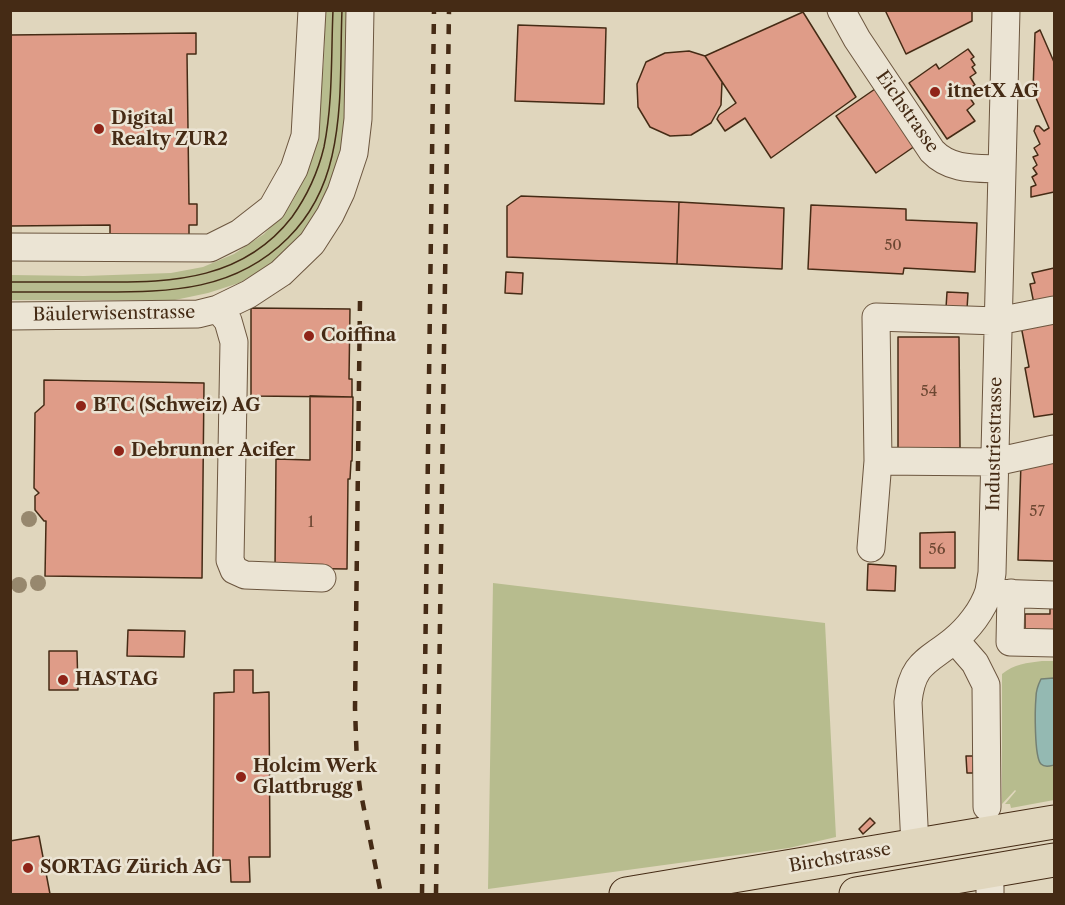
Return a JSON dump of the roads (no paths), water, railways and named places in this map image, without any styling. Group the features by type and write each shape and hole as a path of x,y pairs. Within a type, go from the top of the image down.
{"main road":[{"name":"Birchstrasse","path":"626,894 1054,822"},
{"path":"915,846 921,883"},
{"path":"856,894 1054,860"}],"street":[{"path":"10,247 210,248 240,233 272,208 294,170 305,136 312,10"},
{"name":"Bäulerwisenstrasse","path":"10,315 198,314 218,309 249,294 281,273 312,243 330,215 341,192 354,153 360,10"},
{"name":"Eichstrasse","path":"841,10 940,160 959,167 1002,169"},
{"name":"Industriestrasse","path":"915,846 909,687 924,661 955,640 1000,593 992,573 1006,10"},
{"path":"218,309 228,321 234,342 230,560 234,570 245,575 322,578"},
{"path":"871,548 878,461 876,317 998,321 1054,310"},
{"path":"878,461 995,462 1054,449"},
{"path":"1054,596 1000,593 1010,642 1054,643"},
{"path":"955,640 975,663 986,685 987,807"},
{"path":"975,663 1003,658 1054,657"}],"water":[{"path":"1054,678 1054,765 1046,766 1041,764 1037,752 1036,695 1041,679"}],"tram line":[{"path":"10,282 129,282 181,278 230,265 273,238 292,217 302,201 322,156 330,96 333,10"},
{"path":"10,292 127,292 177,289 224,278 268,256 303,220 316,200 329,168 336,138 339,102 342,10"}],"railway":[{"path":"422,894 434,10"},
{"path":"436,894 449,10"},
{"path":"360,301 355,708 357,766 381,894"}],"place":[{"name":"itnetX AG","path":"935,92"},
{"name":"Digital Realty ZUR2","path":"99,129"},
{"name":"Coiffina","path":"309,336"},
{"name":"BTC (Schweiz) AG","path":"81,406"},
{"name":"Debrunner Acifer","path":"119,451"},
{"name":"HASTAG","path":"63,680"},
{"name":"Holcim Werk Glattbrugg","path":"241,777"},
{"name":"SORTAG Zürich AG","path":"28,868"}]}
